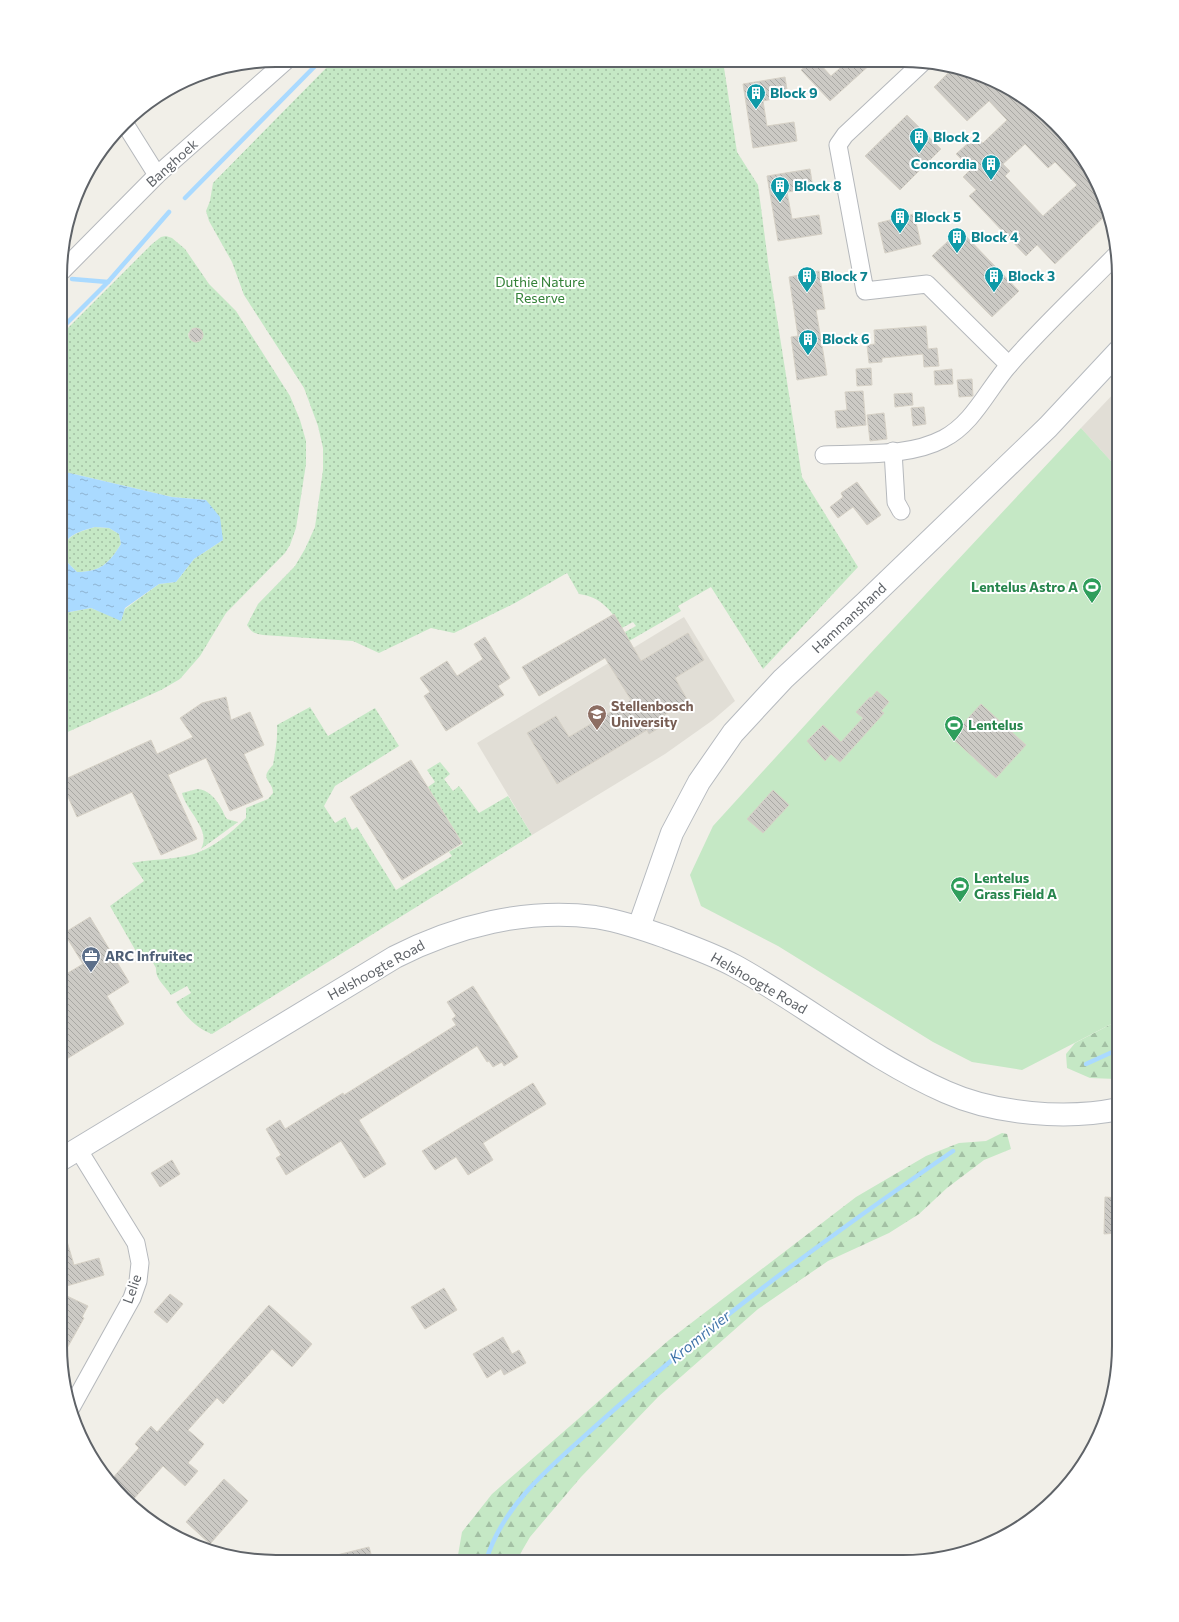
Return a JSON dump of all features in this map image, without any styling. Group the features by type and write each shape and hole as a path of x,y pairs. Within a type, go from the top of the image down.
{"main road":[{"name":"Hammanshand","path":"639,927 672,833 699,782 733,733 783,679 865,603 1048,427 1112,358"},
{"name":"Helshoogte Road","path":"69,1155 329,996 395,957 426,941 457,930 493,921 567,915 596,918 639,927 692,946 734,965 898,1067 946,1093 1003,1109 1082,1114 1112,1110"}],"street":[{"name":"Banghoek","path":"67,266 157,175 279,67"},
{"path":"917,67 845,135 838,145 865,291 927,284 1009,365"},
{"path":"128,128 157,175"},
{"path":"824,455 893,451 921,447 944,439 968,419 1009,365 1112,260"},
{"path":"893,451 896,502 901,511"},
{"name":"Lelie","path":"69,1155 136,1243 140,1263 138,1281 132,1298 75,1402"}],"shaded area":[{"path":"1112,395 1112,462 1081,428"},
{"name":"Stellenbosch University","path":"684,617 735,701 713,720 665,754 532,835 477,743"}],"green space":[{"name":"Duthie Nature Reserve","path":"327,67 724,67 737,152 758,185 768,261 802,477 858,567 763,669 711,587 678,606 681,611 629,641 625,632 636,626 633,622 622,628 605,605 593,598 579,594 567,573 515,603 454,633 431,628 379,653 353,641 263,635 254,632 247,625 258,604 295,566 315,527 323,470 323,448 318,426 304,388 244,295 232,262 209,221 206,211 210,201 213,183"},
{"path":"166,236 172,238 185,249 209,284 236,311 290,396 300,420 306,441 306,464 296,528 290,545 285,553 226,613 200,656 180,679 161,690 67,732 67,612 91,608 121,620 125,609 159,584 176,582 194,559 223,540 206,500 172,497 67,472 67,329 152,244 161,237","holes":["193,328 197,328 202,332 203,336 198,342 195,342 189,338 188,334"]},
{"name":"Lentelus","path":"1081,428 1112,462 1112,1024 1022,1070 972,1062 933,1042 778,946 701,906 690,875 713,826 869,655"},
{"path":"95,527 109,528 119,534 121,544 104,565 85,572 77,572 67,562 67,542 72,536"},
{"path":"310,707 328,736 375,708 399,746 335,786 324,806 335,823 345,817 352,830 357,827 396,890 452,856 449,852 463,844 428,787 435,782 427,770 440,762 450,774 444,779 453,791 459,786 479,813 508,796 532,835 212,1034 191,1021 176,1002 191,993 187,986 171,995 157,976 156,968 149,956 141,960 110,906 144,881 132,863 183,857 198,853 227,835 246,818 246,808 268,799 273,793 271,785 266,777 273,765 277,740 277,725"},
{"path":"197,789 205,791 214,798 227,819 238,822 201,849 204,842 201,828 184,800 182,793"},
{"path":"1112,1024 1112,1079 1090,1078 1067,1068 1066,1054 1075,1043"},
{"path":"1002,1133 1007,1134 1011,1149 984,1160 947,1188 919,1214 889,1233 828,1261 758,1309 658,1397 581,1477 530,1537 520,1555 458,1555 462,1532 492,1494 669,1340 856,1197 926,1156 959,1143 986,1141"}],"water":[{"path":"67,472 172,497 206,500 220,517 223,540 194,559 176,582 159,584 125,608 121,621 91,608 67,612 67,562 77,572 85,572 98,568 108,561 121,544 119,534 109,528 95,527 81,531 71,536 67,540"}],"building":[{"path":"805,67 823,67 831,76 841,67 867,67 830,101 801,70"},
{"name":"Concordia","path":"949,72 983,83 1019,102 1051,128 1077,160 1096,196 1104,217 1055,264 1037,245 1026,256 969,196 976,190 963,177 971,169 956,154 976,136 983,143 1007,120 989,101 967,121 934,87","holes":["1025,144 1048,168 1055,162 1077,185 1043,216 1005,176 1010,171 1003,164"]},
{"name":"Block 9","path":"785,77 788,96 763,101 767,126 794,122 797,141 753,148 743,84"},
{"name":"Block 2","path":"907,115 941,149 900,190 865,156"},
{"name":"Block 8","path":"810,169 813,188 787,192 792,219 819,215 822,234 778,241 767,176"},
{"name":"Block 5","path":"914,214 921,244 885,253 878,223"},
{"path":"960,230 1019,291 992,317 932,256"},
{"path":"819,271 825,309 816,310 827,375 797,380 791,337 798,336 789,277"},
{"path":"926,326 928,349 937,348 939,366 924,367 923,354 882,358 882,362 869,363 867,345 875,344 874,330"},
{"path":"193,328 199,328 203,332 203,338 199,342 193,342 189,338 189,332"},
{"path":"871,368 872,385 857,386 856,369"},
{"path":"952,369 953,384 935,385 934,371"},
{"path":"972,379 973,396 959,397 957,380"},
{"path":"863,391 866,425 837,428 835,411 847,410 845,392"},
{"path":"912,393 913,405 895,407 894,394"},
{"path":"924,407 926,424 913,426 911,408"},
{"path":"884,413 887,439 870,441 867,415"},
{"path":"857,482 881,515 867,525 853,507 838,518 830,507 843,497 841,493"},
{"path":"614,614 641,661 688,633 704,660 675,678 688,701 664,715 669,722 649,734 647,730 557,784 527,733 556,716 569,737 631,700 605,658 539,696 522,667"},
{"path":"485,637 510,678 498,686 504,695 446,731 424,696 430,692 420,678 447,661 457,676 483,659 474,644"},
{"path":"877,691 889,702 881,711 884,713 840,762 831,754 825,761 807,741 823,725 841,742 863,718 856,712"},
{"path":"226,697 231,720 250,712 264,745 244,754 263,797 230,811 206,758 168,775 197,839 161,855 132,792 77,817 67,794 67,778 151,740 157,754 193,737 180,718 202,703"},
{"path":"981,704 1026,745 996,778 951,737"},
{"path":"411,760 462,843 402,880 350,797"},
{"path":"773,790 789,805 763,833 747,819"},
{"path":"90,917 129,982 107,996 124,1024 67,1059 67,973 83,964 67,938 67,931"},
{"path":"473,986 518,1057 504,1066 502,1062 493,1067 489,1061 487,1062 477,1046 359,1120 386,1164 364,1178 341,1141 286,1175 276,1158 281,1155 266,1129 280,1120 285,1129 343,1093 344,1095 456,1025 452,1019 456,1016 447,1002"},
{"path":"533,1083 546,1104 483,1143 493,1160 468,1175 456,1157 435,1170 422,1151"},
{"path":"172,1160 180,1174 160,1187 151,1173"},
{"path":"1105,1197 1112,1198 1112,1233 1104,1234"},
{"path":"67,1241 74,1265 99,1258 104,1275 67,1286"},
{"path":"444,1288 457,1310 425,1329 411,1307"},
{"path":"170,1294 183,1304 167,1323 154,1312"},
{"path":"67,1296 88,1306 82,1317 84,1318 67,1348"},
{"path":"269,1305 312,1344 292,1367 272,1349 223,1404 217,1398 188,1430 204,1444 188,1463 198,1471 185,1486 163,1466 134,1499 113,1477 139,1448 135,1444 151,1426 157,1432"},
{"path":"503,1337 512,1354 519,1350 526,1363 504,1375 501,1369 487,1378 473,1354"},
{"path":"224,1479 248,1501 210,1544 186,1522"},
{"path":"369,1547 371,1555 337,1555"}],"waterway":[{"path":"185,198 314,67"},
{"path":"67,323 108,282 169,212"},
{"path":"72,279 108,282"},
{"name":"Kromrivier","path":"1086,1064 1112,1052"},
{"name":"Kromrivier","path":"488,1555 494,1540 505,1521 532,1485 640,1387 727,1316 816,1248 953,1151"}],"place":[{"name":"Block 9","path":"756,110"},
{"name":"Block 2","path":"919,154"},
{"name":"Concordia","path":"991,181"},
{"name":"Block 8","path":"780,203"},
{"name":"Block 5","path":"900,234"},
{"name":"Block 4","path":"957,254"},
{"name":"Block 7","path":"807,293"},
{"name":"Block 3","path":"994,293"},
{"name":"Block 6","path":"808,356"},
{"name":"Lentelus Astro A","path":"1092,604"},
{"name":"Stellenbosch University","path":"597,731"},
{"name":"Lentelus","path":"954,742"},
{"name":"Lentelus Grass Field A","path":"960,903"},
{"name":"ARC Infruitec","path":"91,973"}]}
